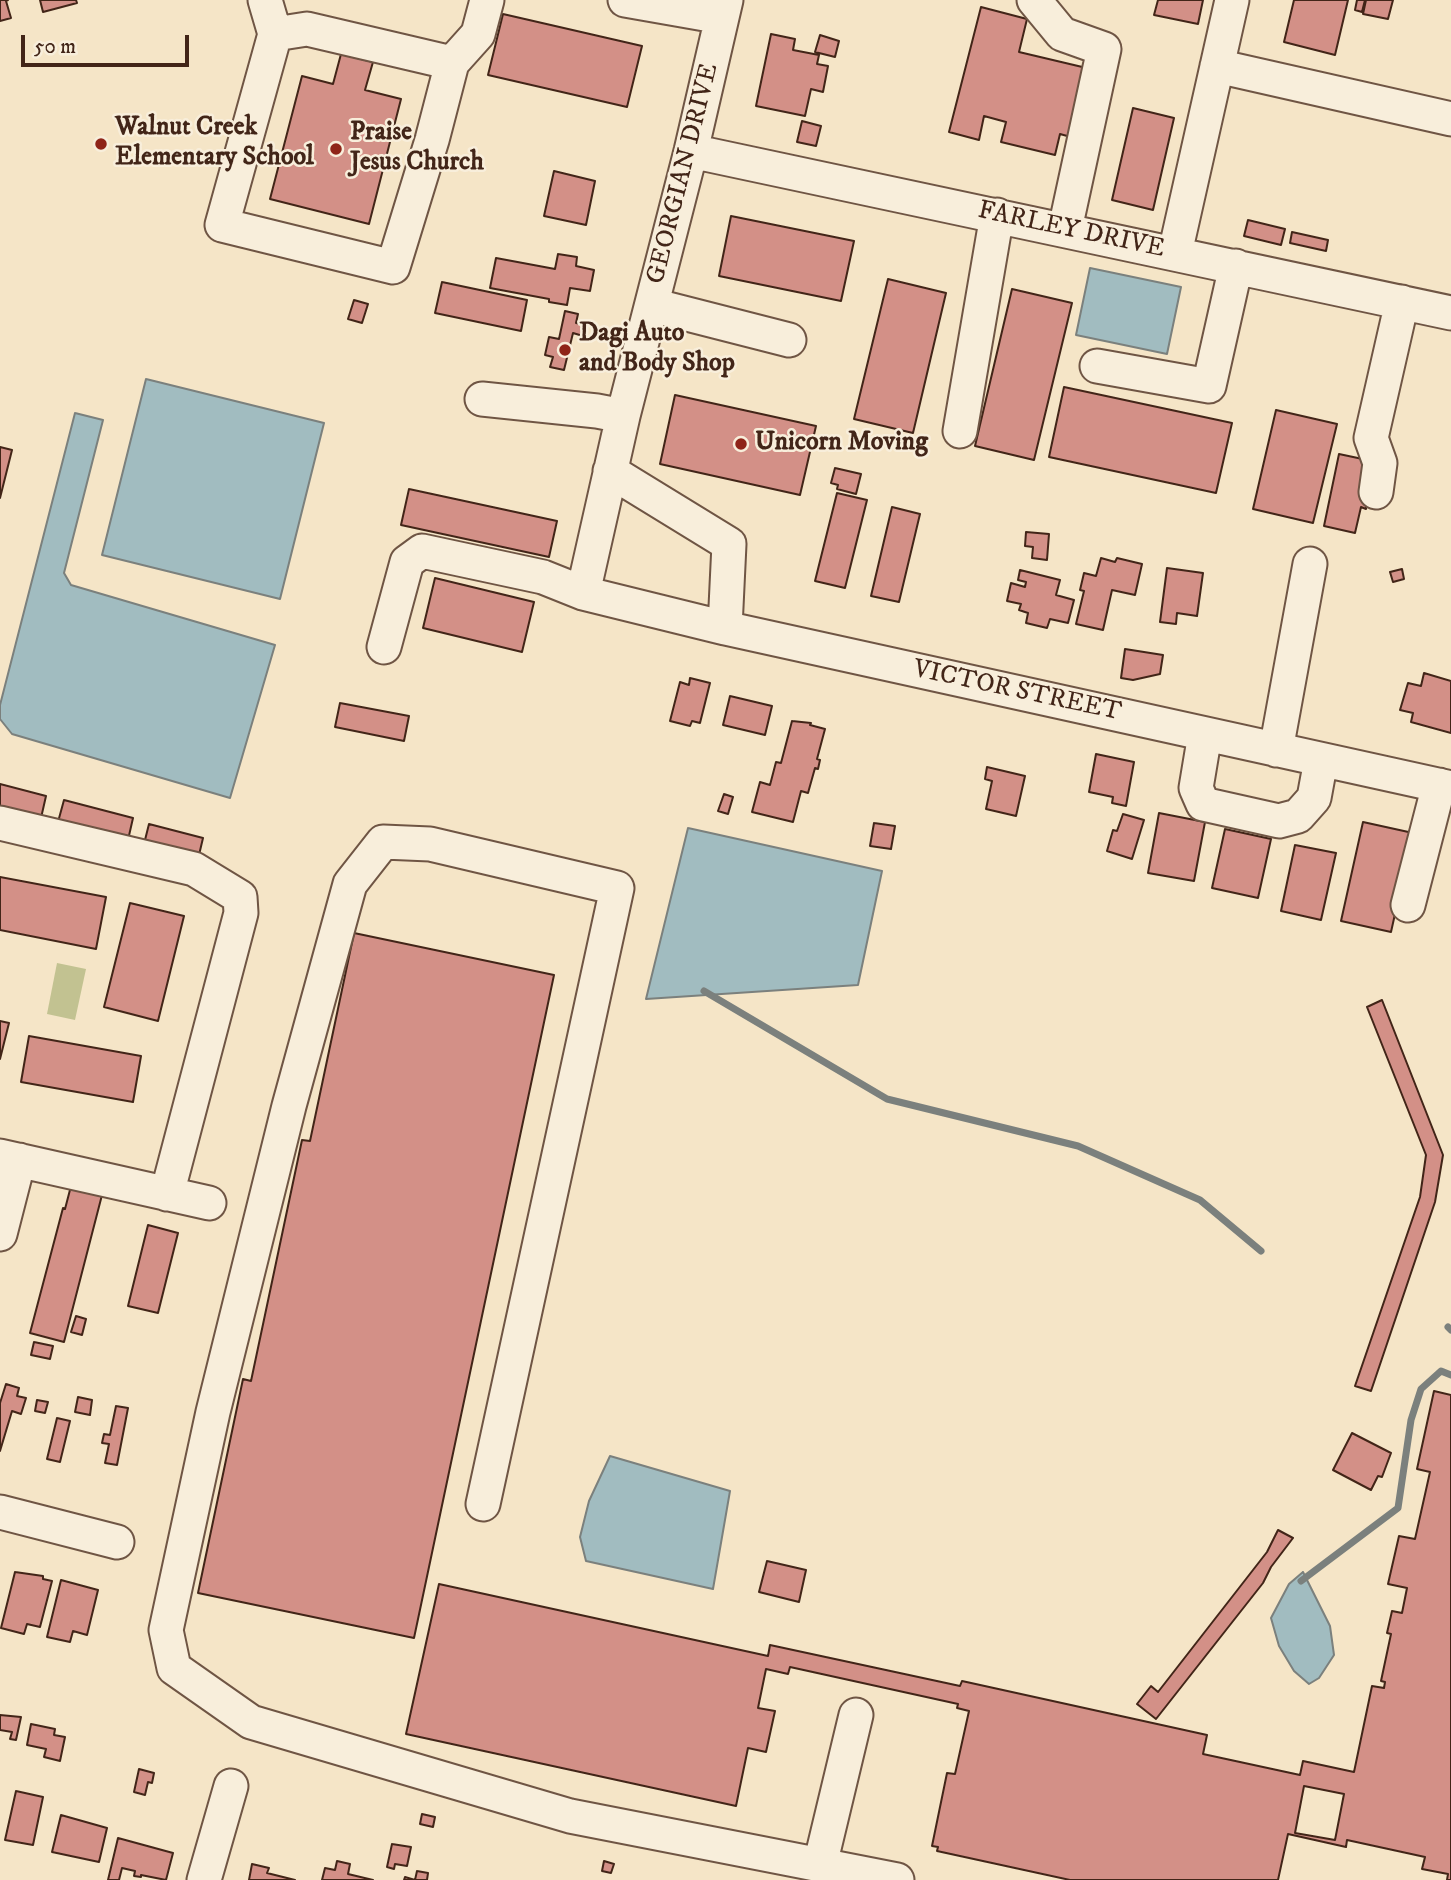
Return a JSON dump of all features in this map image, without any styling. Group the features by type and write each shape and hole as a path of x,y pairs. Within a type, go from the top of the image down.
{"street":[{"path":"265,0 275,34 222,225 393,267 432,140 452,63 478,34 487,0"},
{"path":"625,0 724,8"},
{"path":"1034,0 1062,34 1104,49 1065,229"},
{"path":"1175,253 1232,0"},
{"name":"GEORGIAN DRIVE","path":"583,593 623,415 691,151 724,8"},
{"path":"275,34 307,29 452,63"},
{"path":"1217,66 1451,119"},
{"name":"FARLEY DRIVE","path":"691,151 1451,313"},
{"path":"960,431 997,215"},
{"path":"1097,366 1209,386 1236,266"},
{"path":"1376,492 1380,463 1371,438 1402,302"},
{"path":"652,305 789,340"},
{"path":"482,399 623,415"},
{"path":"610,471 729,544 725,628"},
{"name":"VICTOR STREET","path":"384,648 407,562 422,551 543,577 583,593 725,628 1445,787"},
{"path":"1276,750 1310,564"},
{"path":"1205,734 1196,788 1203,804 1279,821 1298,816 1314,798 1321,760"},
{"path":"1408,905 1445,787"},
{"path":"0,823 194,869 240,897 241,913 167,1194"},
{"path":"483,1504 617,888 430,844 383,842 350,884 289,1106 212,1412 166,1630 173,1668 251,1722 570,1816 897,1880"},
{"path":"0,1234 9,1158 209,1203"},
{"path":"0,1512 117,1542"},
{"path":"820,1865 856,1715"},
{"path":"204,1880 231,1787"}],"green space":[{"path":"57,963 86,969 75,1020 47,1014"}],"water":[{"path":"1090,268 1181,287 1167,354 1076,335"},
{"path":"146,379 324,423 280,599 102,555"},
{"path":"75,413 103,420 64,573 71,585 275,645 230,798 12,734 0,719 0,705"},
{"path":"688,828 882,871 858,985 646,999"},
{"path":"610,1456 730,1491 713,1589 586,1561 580,1537 589,1501"},
{"path":"1303,1572 1330,1626 1334,1655 1319,1678 1309,1684 1294,1671 1279,1646 1271,1618 1289,1584"}],"building":[{"path":"0,0 8,0 6,1 11,18 0,21"},
{"path":"40,0 76,0 77,3 43,12"},
{"path":"1158,0 1203,0 1198,24 1154,15"},
{"path":"1294,0 1348,0 1335,55 1284,42"},
{"path":"1357,0 1365,0 1362,12 1355,10"},
{"path":"1366,0 1393,0 1388,19 1363,14"},
{"path":"981,7 1027,19 1019,52 1095,70 1078,139 1060,134 1055,155 1001,142 1006,122 984,116 979,140 949,132"},
{"path":"503,14 642,46 627,107 488,75"},
{"path":"771,34 795,39 793,50 819,55 817,64 828,66 823,92 811,89 805,116 756,106"},
{"path":"820,35 839,41 835,57 815,52"},
{"name":"Praise Jesus Church","path":"341,54 373,62 365,90 401,99 369,224 270,199 302,76 333,84"},
{"path":"1133,108 1174,118 1153,210 1112,200"},
{"path":"802,121 821,126 816,146 797,142"},
{"path":"554,171 595,181 586,225 544,216"},
{"path":"731,216 854,241 841,301 719,276"},
{"path":"1248,220 1285,229 1281,245 1244,236"},
{"path":"1292,232 1328,240 1326,251 1290,243"},
{"path":"558,254 577,257 576,266 594,270 590,291 570,288 567,305 490,288 496,258 555,269"},
{"path":"888,279 946,293 913,433 854,419"},
{"path":"442,282 527,300 521,331 435,313"},
{"path":"1012,289 1072,303 1034,460 975,446"},
{"path":"354,300 368,304 362,323 348,319"},
{"path":"565,311 578,314 576,323 586,325 583,336 573,333 564,370 550,367 553,357 545,355 549,337 559,339"},
{"path":"1064,387 1232,423 1216,493 1049,457"},
{"path":"675,395 816,426 800,495 660,464"},
{"path":"1276,410 1337,424 1313,523 1253,509"},
{"path":"0,447 12,450 0,498"},
{"path":"1339,454 1372,461 1366,509 1361,507 1355,533 1324,526"},
{"path":"835,468 861,474 856,494 837,489 838,485 831,483"},
{"path":"409,489 557,521 549,557 401,525"},
{"path":"837,493 867,500 845,588 815,581"},
{"path":"892,507 920,514 899,602 871,596"},
{"path":"1026,532 1049,534 1047,560 1032,558 1033,547 1025,546"},
{"path":"1101,558 1115,562 1117,558 1142,564 1135,595 1112,590 1103,630 1076,624 1084,591 1080,590 1084,573 1096,576"},
{"path":"1167,568 1203,573 1197,616 1177,613 1176,624 1160,622"},
{"path":"1402,569 1404,579 1393,582 1390,572"},
{"path":"1020,570 1060,580 1056,595 1074,600 1068,623 1050,619 1047,628 1026,623 1028,613 1019,610 1021,604 1007,601 1011,583 1025,587 1026,582 1018,580"},
{"path":"435,578 534,602 522,652 423,628"},
{"path":"1125,649 1163,655 1160,674 1133,680 1121,678"},
{"path":"1424,673 1451,681 1451,733 1411,722 1413,713 1400,710 1408,683 1421,686"},
{"path":"690,678 710,683 700,723 692,721 690,726 670,721 680,682 689,685"},
{"path":"730,696 772,706 765,735 723,725"},
{"path":"340,703 409,716 404,741 335,727"},
{"path":"792,721 811,723 810,725 825,729 817,759 820,760 818,769 815,768 808,793 801,791 793,822 752,812 760,782 770,785 776,762 781,763"},
{"path":"1096,754 1134,762 1126,806 1112,803 1113,797 1089,792"},
{"path":"987,767 1025,776 1016,816 986,809 992,781 985,779"},
{"path":"0,784 46,796 41,818 0,807"},
{"path":"724,794 733,797 728,814 718,811"},
{"path":"64,800 133,818 128,840 58,822"},
{"path":"1159,813 1205,822 1194,881 1148,873"},
{"path":"1123,814 1144,820 1132,859 1107,851 1113,830 1117,831"},
{"path":"1363,822 1413,833 1391,932 1341,921"},
{"path":"874,823 895,826 891,849 870,846"},
{"path":"149,824 203,838 199,855 145,840"},
{"path":"1225,829 1271,839 1258,898 1212,888"},
{"path":"1295,845 1336,853 1321,920 1281,911"},
{"path":"0,877 106,897 96,949 0,930"},
{"path":"130,903 184,916 158,1021 104,1007"},
{"path":"354,933 554,975 414,1638 198,1593 243,1379 251,1381 302,1140 310,1141"},
{"path":"1382,1000 1443,1155 1435,1202 1371,1391 1355,1386 1420,1197 1426,1155 1367,1007"},
{"path":"0,1021 9,1023 0,1059"},
{"path":"29,1036 141,1056 133,1102 21,1082"},
{"path":"71,1186 102,1195 64,1342 30,1333"},
{"path":"148,1225 178,1233 158,1313 128,1306"},
{"path":"76,1316 86,1319 82,1335 71,1332"},
{"path":"34,1342 53,1346 50,1359 31,1355"},
{"path":"6,1384 19,1388 17,1396 26,1398 21,1414 12,1411 0,1451 0,1403"},
{"path":"1434,1391 1451,1395 1451,1880 1447,1880 1448,1874 1422,1869 1425,1857 1347,1840 1346,1847 1288,1834 1278,1880 1070,1880 937,1851 938,1847 932,1846 947,1773 955,1774 969,1711 957,1708 958,1704 790,1667 788,1674 766,1669 758,1708 775,1711 766,1752 748,1748 736,1806 406,1734 439,1584 768,1656 770,1645 960,1686 962,1681 1207,1735 1203,1754 1300,1775 1303,1761 1354,1772 1372,1686 1384,1688 1385,1682 1381,1681 1391,1634 1387,1633 1392,1611 1402,1613 1407,1588 1388,1584 1399,1536 1415,1539 1430,1472 1417,1469","holes":["1304,1786 1344,1794 1335,1840 1295,1833"]},
{"path":"78,1397 92,1400 90,1415 75,1412"},
{"path":"37,1400 48,1402 45,1413 35,1411"},
{"path":"116,1406 128,1408 117,1465 105,1463 109,1444 102,1443 104,1434 110,1435"},
{"path":"57,1418 70,1421 60,1462 47,1459"},
{"path":"1352,1433 1391,1453 1382,1477 1378,1476 1371,1490 1333,1470"},
{"path":"1278,1530 1293,1538 1271,1567 1263,1583 1156,1719 1137,1704 1151,1686 1158,1692 1267,1552"},
{"path":"767,1561 806,1570 799,1602 759,1592"},
{"path":"15,1572 43,1576 43,1579 52,1581 40,1627 27,1624 24,1634 1,1628"},
{"path":"61,1580 98,1590 87,1635 73,1631 70,1642 47,1637"},
{"path":"0,1715 21,1717 16,1740 10,1739 12,1732 0,1730"},
{"path":"31,1724 55,1729 54,1735 65,1737 60,1761 44,1757 46,1749 27,1745"},
{"path":"139,1769 154,1773 152,1783 148,1782 145,1795 134,1792"},
{"path":"16,1791 43,1797 33,1845 5,1840"},
{"path":"422,1814 435,1817 433,1827 420,1824"},
{"path":"61,1815 107,1828 99,1862 52,1852"},
{"path":"118,1838 173,1853 166,1880 134,1876 135,1871 122,1868 119,1880 108,1880"},
{"path":"392,1844 411,1847 407,1866 395,1864 394,1869 387,1867"},
{"path":"337,1861 350,1864 348,1874 373,1880 322,1880 325,1868 335,1870"},
{"path":"604,1861 614,1864 611,1873 602,1871"},
{"path":"252,1864 269,1868 267,1873 295,1880 249,1880"},
{"path":"417,1871 428,1873 427,1880 415,1880"}],"waterway":[{"path":"704,991 887,1099 1078,1146 1200,1200 1261,1251"},
{"path":"1448,1327 1451,1330"},
{"path":"1301,1581 1398,1508 1411,1420 1421,1389 1441,1371 1451,1375"}],"place":[{"name":"Walnut Creek Elementary School","path":"101,144"},
{"name":"Praise Jesus Church","path":"336,149"},
{"name":"Dagi Auto and Body Shop","path":"565,350"},
{"name":"Unicorn Moving","path":"741,444"}]}
